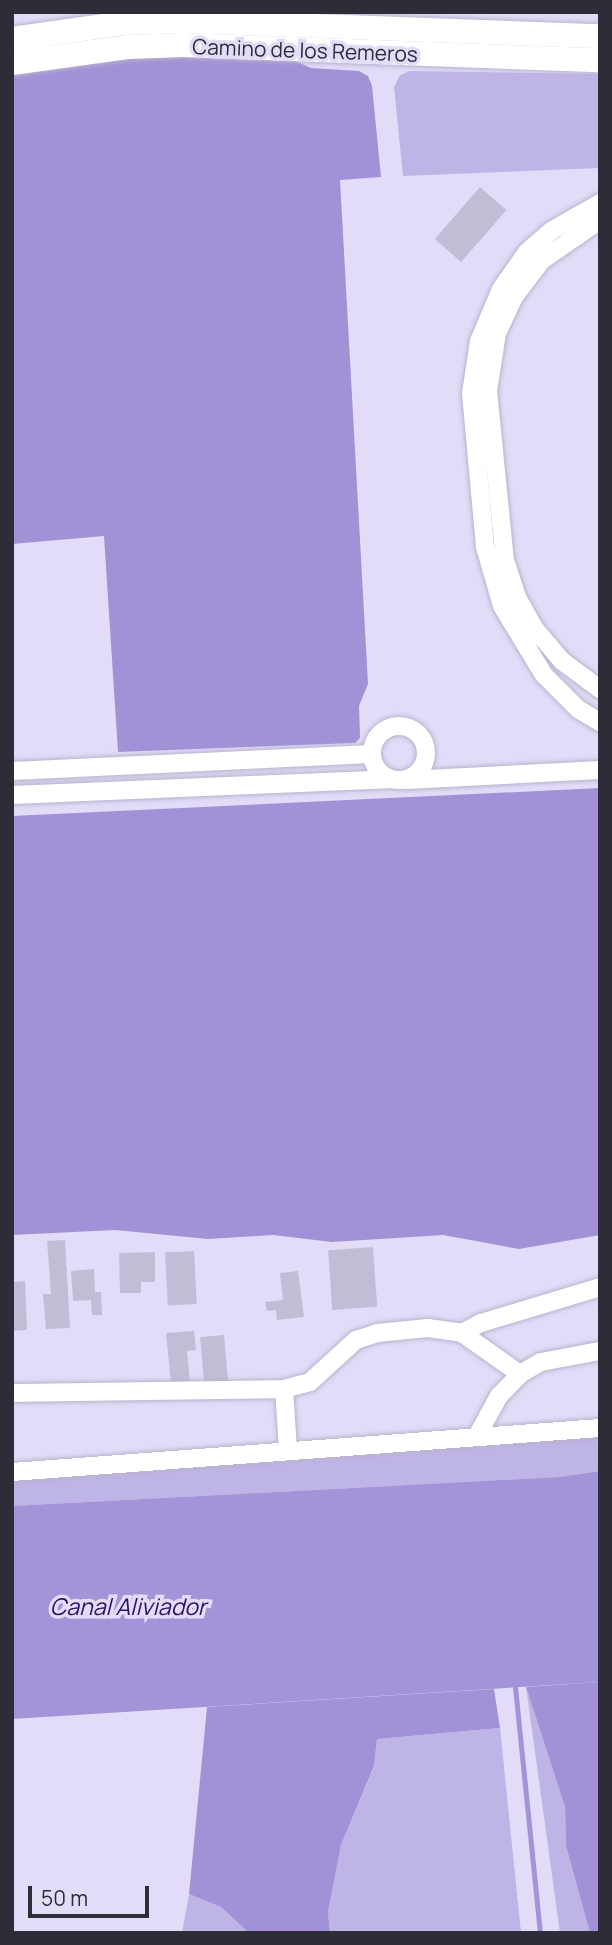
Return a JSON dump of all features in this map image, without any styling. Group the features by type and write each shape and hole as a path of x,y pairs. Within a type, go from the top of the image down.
{"main road":[{"name":"Camino de los Remeros","path":"12,39 113,24 183,20 600,36"},
{"name":"Camino de los Remeros","path":"12,63 127,47 183,45 600,60"}],"street":[{"path":"600,203 551,232 535,245 501,289 479,341 471,393 477,481 492,576 512,627 544,676 578,709 600,722"},
{"path":"600,220 542,260 514,297 497,332 488,391 505,561 517,597 534,628 562,662 600,689"},
{"path":"559,690 577,672"},
{"path":"404,726 412,729 424,742 426,760 416,775 398,779 376,767 372,754 375,742 387,729 404,726"},
{"path":"12,771 372,754"},
{"path":"12,795 600,770"},
{"path":"463,1333 481,1324 600,1287"},
{"path":"12,1393 284,1389 310,1382 356,1340 377,1333 428,1328 463,1333 520,1374"},
{"path":"477,1436 499,1396 520,1374 541,1362 600,1351"},
{"path":"284,1389 288,1450"},
{"path":"12,1472 600,1428"}],"shaded area":[{"path":"166,56 291,59 311,68 359,71 368,76 372,86 381,177 340,180 368,684 359,706 360,738 355,743 118,752 104,536 12,544 12,73 74,63"},
{"path":"410,71 600,74 600,168 403,176 394,87 400,75"},
{"path":"600,788 600,1235 519,1249 443,1235 332,1242 273,1235 208,1239 115,1230 12,1235 12,816"},
{"path":"600,1435 600,1471 559,1477 12,1506 12,1476"},
{"path":"600,1682 600,1933 590,1933 566,1846 565,1807 526,1687"},
{"path":"526,1687 565,1807 566,1846 590,1933 560,1933"},
{"path":"494,1689 500,1728 377,1739 374,1766 341,1845 328,1912 330,1933 249,1933 221,1907 189,1894 207,1707"},
{"path":"500,1728 521,1933 330,1933 328,1912 341,1845 374,1767 377,1739"},
{"path":"189,1894 221,1907 249,1933 182,1933"}],"water":[{"name":"Canal Aliviador","path":"600,1471 600,1682 12,1719 12,1506 559,1477"}],"building":[{"path":"480,187 506,210 461,262 435,239"},
{"path":"65,1240 70,1328 46,1329 43,1294 51,1294 47,1241"},
{"path":"373,1247 377,1307 332,1310 328,1250"},
{"path":"194,1251 197,1304 168,1305 165,1253"},
{"path":"155,1252 155,1282 141,1282 141,1293 120,1293 119,1253"},
{"path":"94,1269 95,1292 101,1292 102,1315 92,1315 91,1300 73,1301 71,1271"},
{"path":"298,1271 304,1317 277,1320 276,1310 267,1311 265,1302 283,1300 280,1273"},
{"path":"25,1281 27,1330 12,1331 12,1282"},
{"path":"194,1331 196,1350 187,1351 190,1381 171,1383 166,1333"},
{"path":"224,1335 228,1381 204,1383 200,1337"}],"waterway":[{"path":"515,1687 540,1933"}]}
